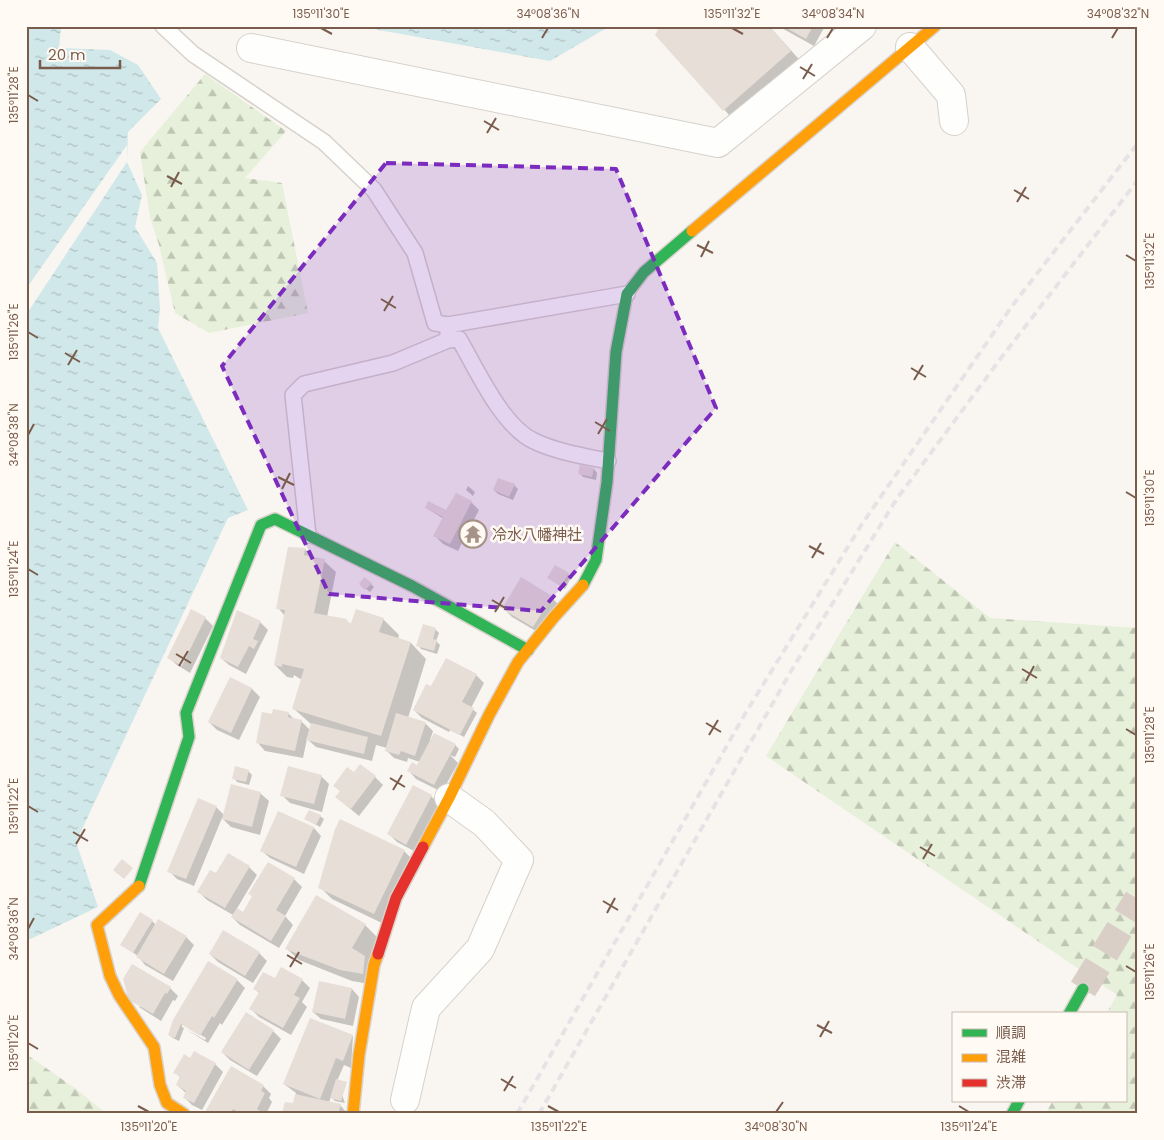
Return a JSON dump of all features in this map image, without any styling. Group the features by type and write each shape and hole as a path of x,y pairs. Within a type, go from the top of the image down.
{"main road":[{"path":"353,1114 359,1056 374,965 396,898 518,662 582,586 596,560 608,461 616,352 627,294 644,272 936,26"},
{"path":"184,1114 168,1103 160,1085 154,1047 119,995 110,976 97,925 138,887 189,737 186,713 261,524 275,518 412,586 528,650"},
{"path":"1070,1012 1083,989"},
{"path":"1012,1114 1018,1102"}],"street":[{"path":"251,48 718,142 862,26"},
{"path":"910,47 951,95 954,121"},
{"path":"405,1100 426,1008 480,948 519,860 484,823 449,798"}],"lane":[{"path":"163,26 193,54 324,142 374,190 415,253 435,323 459,339 503,415 532,440 554,450 608,461"},
{"path":"308,534 293,395 304,384 393,363 448,332 627,294"}],"highlighted area":[{"path":"386,163 616,169 716,408 541,611 329,594 222,366"}],"green space":[{"path":"205,74 286,131 245,178 282,183 308,313 209,333 175,313 159,245 150,217 140,152"},
{"path":"895,542 990,618 1138,628 1138,1114 1045,1114 1052,1102 1126,1102 1126,1012 1107,1012 1117,995 766,756"},
{"path":"26,1054 76,1089 107,1114 26,1114"}],"water":[{"path":"26,26 61,26 59,48 110,50 138,65 161,99 128,132 127,162 142,195 135,227 157,263 160,309 158,328 248,510 228,518 76,842 98,907 26,941"},
{"path":"357,26 610,26 550,61"}],"pier":[{"path":"127,145 127,162 26,315 26,289"}],"building":[{"path":"660,26 769,26 791,51 723,111 655,35"},
{"path":"783,26 813,26 806,39"},
{"path":"580,465 594,468 592,477 578,474"},
{"path":"498,478 515,484 509,497 493,490"},
{"path":"456,493 472,501 450,544 433,536 443,517 425,508 428,501 446,510"},
{"path":"288,547 305,548 304,555 325,559 314,613 347,619 347,622 351,623 356,609 384,618 379,632 411,642 381,736 292,709 304,669 282,664 282,667 274,665 285,610 276,609"},
{"path":"555,565 569,573 561,586 547,578"},
{"path":"364,577 372,583 365,590 359,584"},
{"path":"521,577 552,596 533,627 502,609"},
{"path":"191,609 206,617 182,666 167,658"},
{"path":"237,610 261,621 253,639 258,641 254,649 249,646 238,667 220,658"},
{"path":"423,624 436,628 433,639 437,640 434,651 416,646"},
{"path":"446,658 477,674 462,702 474,708 460,735 413,710 426,684 431,686"},
{"path":"230,677 252,688 231,733 208,722"},
{"path":"273,709 289,712 288,717 302,720 295,751 256,743 262,712 272,714"},
{"path":"396,713 426,722 415,756 401,751 399,755 385,751"},
{"path":"311,723 368,737 364,754 306,740"},
{"path":"434,733 456,744 434,785 407,771 412,762 417,765"},
{"path":"360,764 376,776 351,809 335,797 340,791 333,786 347,767 354,772"},
{"path":"235,766 249,770 246,782 232,779"},
{"path":"288,766 322,775 314,804 280,796"},
{"path":"231,784 261,792 252,827 222,819"},
{"path":"413,785 432,795 406,845 387,834"},
{"path":"198,798 217,806 186,879 167,872"},
{"path":"309,810 321,815 316,825 304,819"},
{"path":"278,811 314,827 296,867 260,851"},
{"path":"340,819 405,850 374,914 318,888 335,829"},
{"path":"228,853 250,866 225,908 197,892 210,870 216,873"},
{"path":"122,859 133,868 124,879 113,870"},
{"path":"268,862 295,878 276,910 286,916 271,941 231,917 237,908 243,912 252,896 248,894"},
{"path":"316,895 366,924 352,948 365,956 363,974 340,970 285,949"},
{"path":"140,912 153,920 133,953 120,945"},
{"path":"158,919 187,936 164,974 136,957"},
{"path":"223,930 260,952 245,976 209,954"},
{"path":"208,961 238,979 214,1018 212,1016 200,1036 181,1024 175,1038 168,1035 173,1020"},
{"path":"132,964 171,987 167,994 165,993 153,1014 129,1000 123,979"},
{"path":"281,967 303,979 294,995 300,998 283,1028 249,1009 259,992 253,989 263,972 275,978"},
{"path":"319,981 352,988 345,1019 312,1012"},
{"path":"246,1012 274,1030 249,1070 221,1052"},
{"path":"310,1018 353,1035 343,1061 336,1058 320,1099 283,1084"},
{"path":"194,1051 216,1063 194,1103 183,1098 186,1091 176,1085 180,1076 173,1073 184,1054 190,1058"},
{"path":"231,1066 264,1085 261,1091 265,1093 257,1109 260,1111 259,1114 242,1114 233,1109 230,1114 208,1114 205,1112"},
{"path":"336,1079 347,1082 341,1101 330,1098"},
{"path":"295,1094 341,1104 338,1114 282,1113 285,1102 293,1103"}],"tunnel":[{"path":"1083,989 1138,899"}],"railway":[{"path":"517,1114 745,714 862,524 1012,306 1138,143"},
{"path":"539,1114 794,666 896,500 1001,358 1138,180"}],"traffic: fast":[{"path":"583,585 596,560 607,482 616,352 627,294 644,272 692,231"},
{"path":"139,886 189,737 186,713 261,525 275,519 412,586 528,650"},
{"path":"1070,1012 1083,989"},
{"path":"1012,1114 1018,1102"}],"traffic: slow":[{"path":"692,231 935,26"},
{"path":"423,847 489,715 518,662 554,617 583,585"},
{"path":"139,886 97,925 110,976 119,995 154,1047 160,1085 167,1103 184,1114"},
{"path":"353,1114 359,1055 374,965 378,954"}],"traffic: jam":[{"path":"378,954 396,898 423,847"}],"place":[{"name":"冷水八幡神社","path":"473,534"}]}
